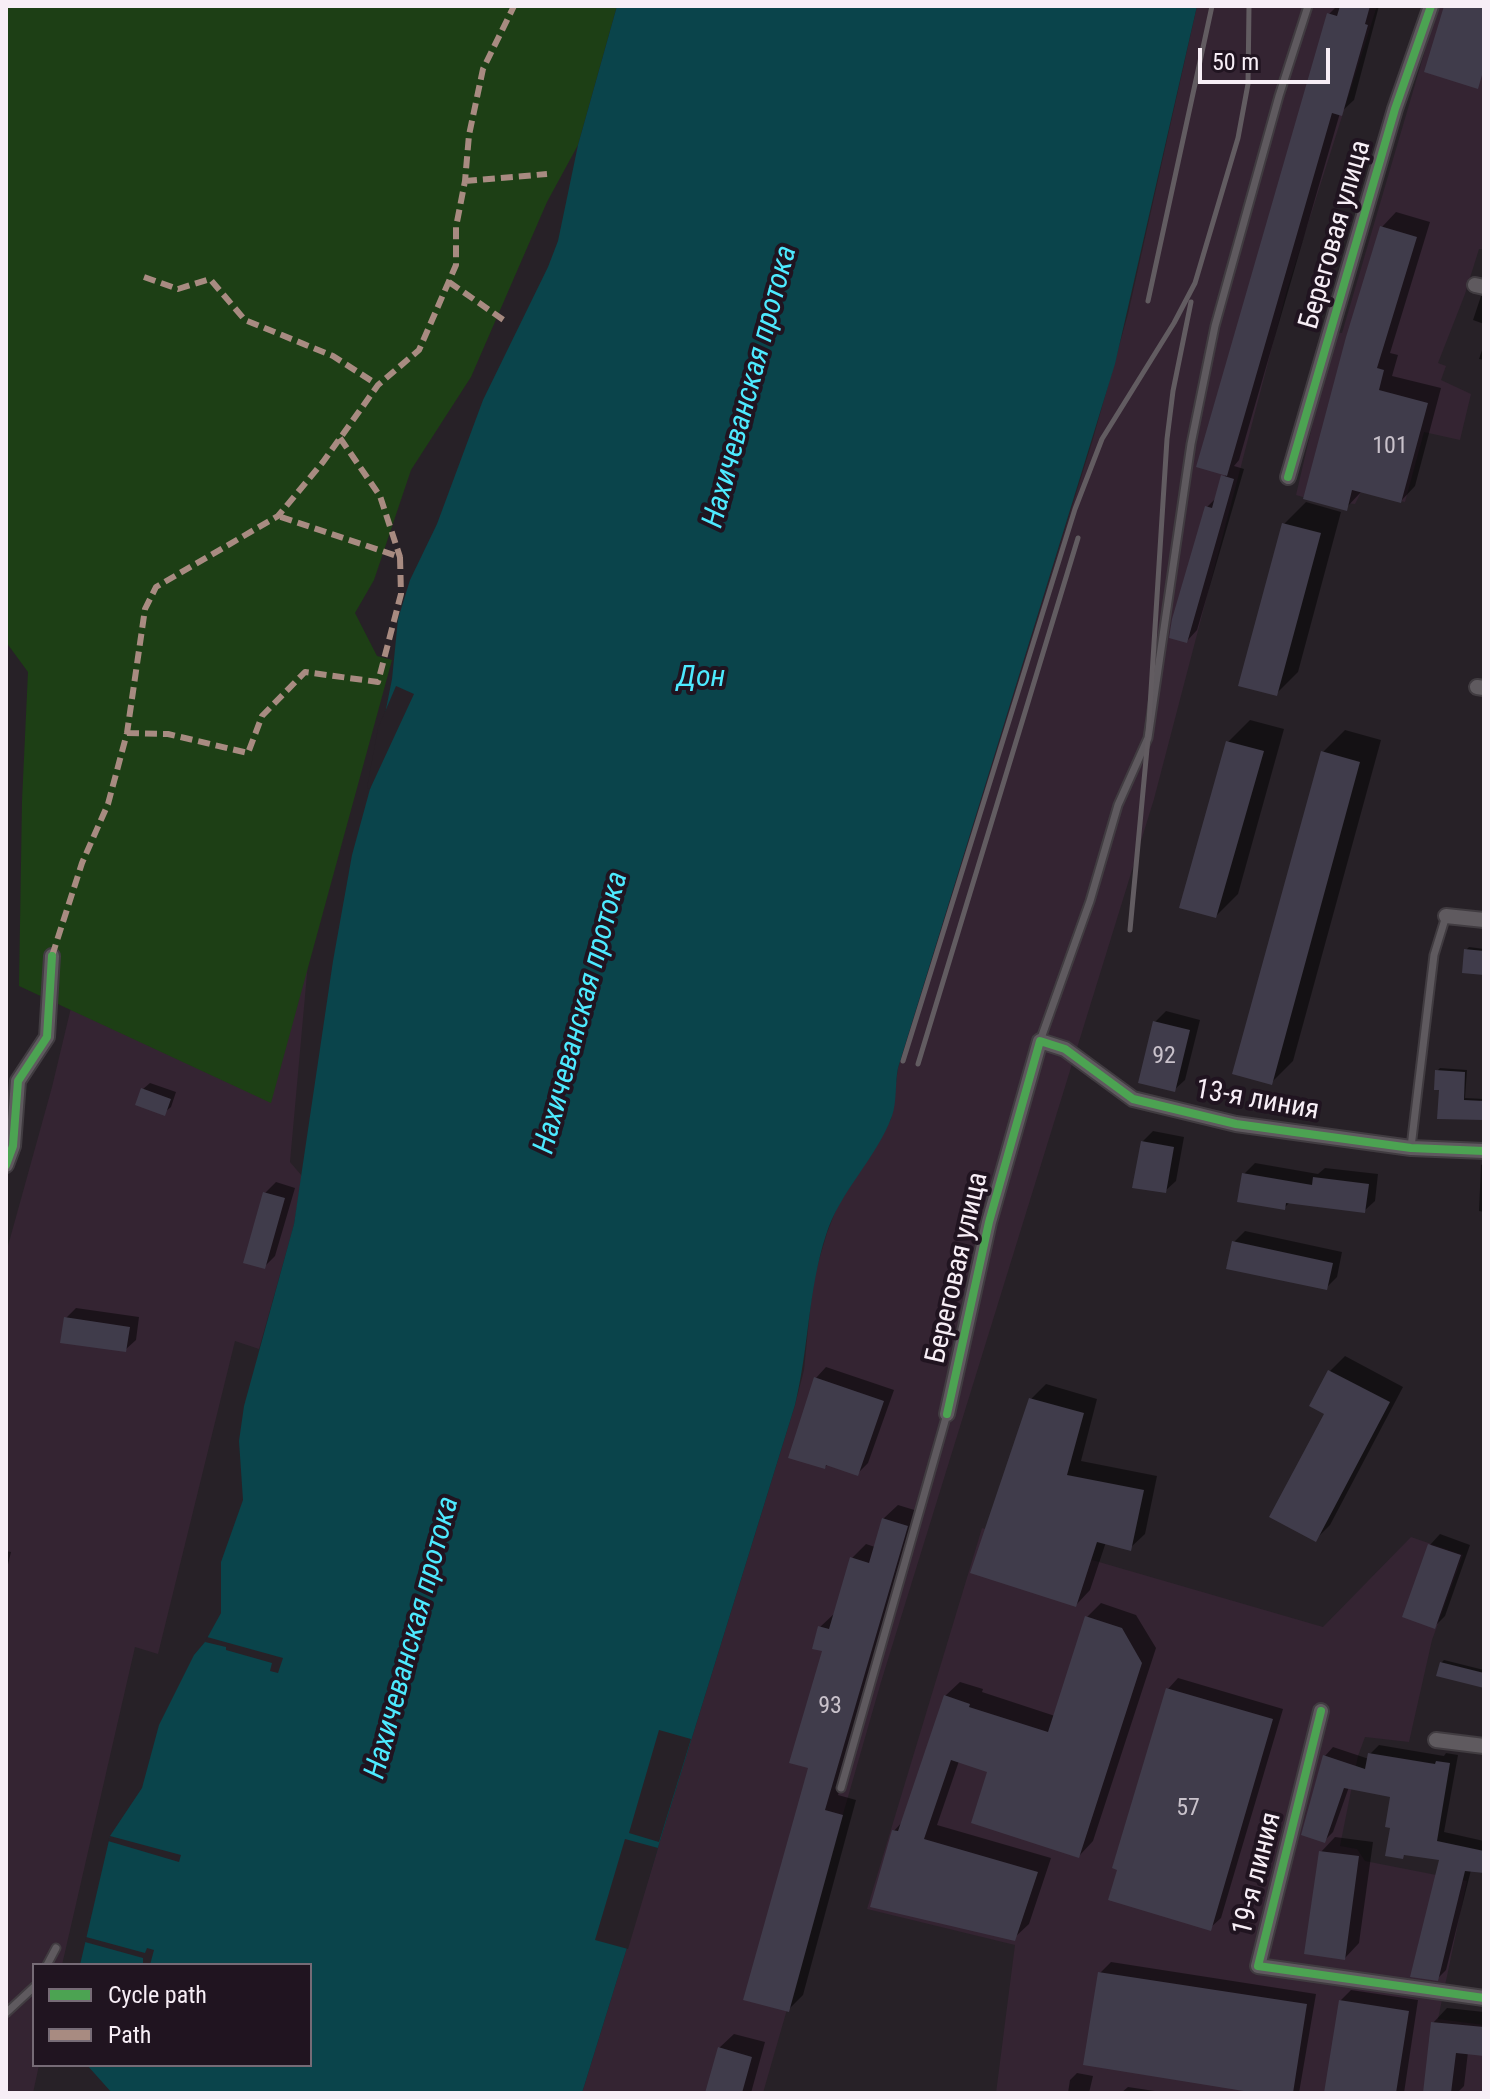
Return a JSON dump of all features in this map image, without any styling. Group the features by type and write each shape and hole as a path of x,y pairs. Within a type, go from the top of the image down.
{"street":[{"name":"Береговая улица","path":"1288,477 1395,109 1431,6"},
{"path":"1446,916 1484,920"},
{"path":"6,1165 13,1146 18,1081 47,1037 52,956"},
{"name":"13-я линия","path":"1040,1041 1065,1049 1133,1099 1236,1124 1411,1148 1484,1151"},
{"name":"Береговая улица","path":"947,1414 989,1222 1040,1041"},
{"name":"19-я линия","path":"1321,1711 1258,1966 1484,1998"},
{"path":"1436,1740 1484,1746"}],"lane":[{"path":"1040,1041 1090,901 1118,805 1148,738 1191,444 1215,326 1279,96 1308,6"},
{"path":"1411,1148 1434,955 1446,916"},
{"path":"841,1788 947,1414"},
{"path":"48,1963 56,1948"},
{"path":"6,2013 32,1989"}],"shaded area":[{"path":"1197,6 1377,6 1287,290 1154,799 881,1682 763,2093 582,2093 795,1405 804,1370 813,1280 827,1233 837,1207 891,1119 898,1068 1093,439 1128,314"},
{"path":"1438,6 1484,6 1484,249 1479,249 1438,363 1446,366 1441,380 1471,394 1460,440 1424,432 1405,502 1361,492 1355,504 1346,503 1342,509 1296,495 1334,332 1342,333"},
{"path":"135,740 323,797 290,1162 302,1176 294,1225 259,1349 235,1341 158,1654 135,1647 62,1963 32,1963 32,2067 39,2067 33,2093 6,2093 6,1253 52,1087"},
{"path":"982,1528 1323,1627 1411,1537 1463,1555 1432,1640 1409,1742 1365,1737 1358,1756 1340,1846 1357,1849 1365,1861 1467,1881 1438,2019 1484,2025 1484,2093 996,2093 1015,1945 867,1909"}],"green space":[{"path":"6,6 617,6 578,145 547,202 471,377 411,470 374,580 355,613 377,656 392,660 271,1103 19,986 28,672 6,642"}],"water":[{"name":"Дон","path":"617,6 1197,6 1115,364 898,1068 892,1116 877,1147 840,1204 826,1235 795,1405 582,2093 112,2093 89,2067 312,2067 312,1963 80,1963 110,1836 142,1788 159,1725 194,1655 221,1613 221,1562 243,1500 239,1441 244,1406 294,1224 333,961 352,855 370,789 392,679 398,619 410,580 437,524 483,400 558,241 578,145"}],"pier":[{"path":"396,686 414,694 370,789 367,788 378,728"},
{"path":"207,1637 283,1658 278,1673 270,1671 272,1663 205,1642"},
{"path":"659,1730 691,1739 659,1842 629,1833"},
{"path":"110,1836 181,1855 179,1862 108,1841"},
{"path":"625,1839 658,1848 628,1949 595,1940"},
{"path":"86,1937 145,1953 147,1948 154,1950 151,1963 143,1963 143,1958 85,1942"}],"building":[{"path":"1340,6 1370,6 1365,24 1368,25 1342,116 1332,113 1227,476 1196,467 1327,13 1337,16"},
{"path":"1444,6 1484,6 1484,68 1478,89 1424,72"},
{"path":"1380,226 1417,237 1377,368 1384,370 1379,390 1428,403 1401,503 1352,490 1347,511 1303,499 1346,337"},
{"path":"1221,475 1234,479 1187,643 1169,638 1172,619 1205,506 1212,508"},
{"path":"1282,523 1321,533 1277,696 1238,686"},
{"path":"1226,741 1264,751 1216,918 1179,908"},
{"path":"1321,751 1360,762 1272,1085 1232,1074"},
{"path":"1464,949 1484,951 1484,975 1462,973"},
{"path":"1153,1021 1190,1030 1175,1092 1138,1083"},
{"path":"1435,1070 1465,1072 1464,1100 1484,1101 1484,1120 1437,1119 1439,1090 1434,1090"},
{"path":"141,1088 171,1099 165,1116 135,1105"},
{"path":"1141,1141 1174,1147 1166,1193 1132,1188"},
{"path":"1242,1173 1312,1185 1313,1177 1369,1184 1365,1213 1286,1203 1285,1210 1237,1202"},
{"path":"263,1192 285,1198 265,1269 243,1263"},
{"path":"1232,1241 1333,1263 1327,1290 1226,1269"},
{"path":"64,1317 130,1327 126,1352 60,1343"},
{"path":"1328,1370 1390,1402 1316,1542 1269,1517 1324,1414 1309,1406"},
{"path":"814,1377 884,1401 858,1476 826,1465 825,1469 788,1458"},
{"path":"1029,1398 1084,1413 1067,1475 1144,1490 1131,1551 1097,1542 1076,1607 970,1573"},
{"path":"882,1518 908,1526 825,1810 843,1815 789,2012 743,2000 808,1768 789,1763 822,1651 812,1649 818,1626 829,1629 850,1557 869,1563"},
{"path":"1428,1544 1461,1555 1435,1629 1402,1617"},
{"path":"1085,1616 1122,1628 1142,1663 1079,1858 971,1823 987,1772 951,1760 924,1839 1038,1872 1015,1941 870,1907 892,1830 898,1831 944,1695 970,1704 969,1707 1048,1732"},
{"path":"1440,1662 1484,1673 1484,1688 1436,1676"},
{"path":"1166,1688 1273,1719 1211,1931 1108,1900 1117,1870 1112,1868"},
{"path":"1368,1753 1435,1764 1436,1761 1450,1763 1437,1841 1484,1851 1484,1873 1465,1871 1438,1981 1410,1977 1439,1860 1404,1855 1403,1859 1385,1856 1390,1828 1385,1827 1390,1797 1344,1788 1325,1843 1301,1835 1323,1755 1365,1769"},
{"path":"1319,1851 1359,1856 1345,1960 1304,1954"},
{"path":"1098,1972 1307,2004 1293,2093 1256,2093 1083,2065"},
{"path":"1339,2000 1409,2011 1396,2093 1324,2093"},
{"path":"1431,2022 1484,2027 1484,2056 1456,2053 1451,2093 1423,2093"},
{"path":"718,2047 752,2057 742,2093 705,2093"}],"railway":[{"path":"1148,301 1212,6"},
{"path":"903,1061 1075,509 1102,439 1174,323 1195,283 1238,138 1248,84 1249,6"},
{"path":"1130,930 1148,738 1167,439 1191,302"},
{"path":"918,1064 1078,538"}],"marked path":[{"path":"52,956 82,863 108,804 127,733 145,609 156,587 278,516 323,462 378,385 419,350 456,265 456,227 465,181 469,135 483,69 514,6"},
{"path":"465,181 547,174"},
{"path":"144,277 178,289 210,279 245,320 333,356 378,385"},
{"path":"449,282 505,321"},
{"path":"340,438 380,496 400,557"},
{"path":"127,733 168,734 248,753 262,716 305,672 378,682 401,594 400,557 278,516"}],"cycle path":[{"path":"1288,477 1395,109 1431,6"},
{"path":"6,1165 13,1146 18,1081 47,1037 52,956"},
{"path":"947,1414 989,1222 1040,1041 1065,1049 1133,1099 1236,1124 1411,1148 1484,1151"},
{"path":"1321,1711 1258,1966 1484,1998"}],"water label":[{"name":"Нахичеванская протока","path":"751,387"},
{"name":"Нахичеванская протока","path":"582,1013"},
{"name":"Нахичеванская протока","path":"413,1638"}]}
